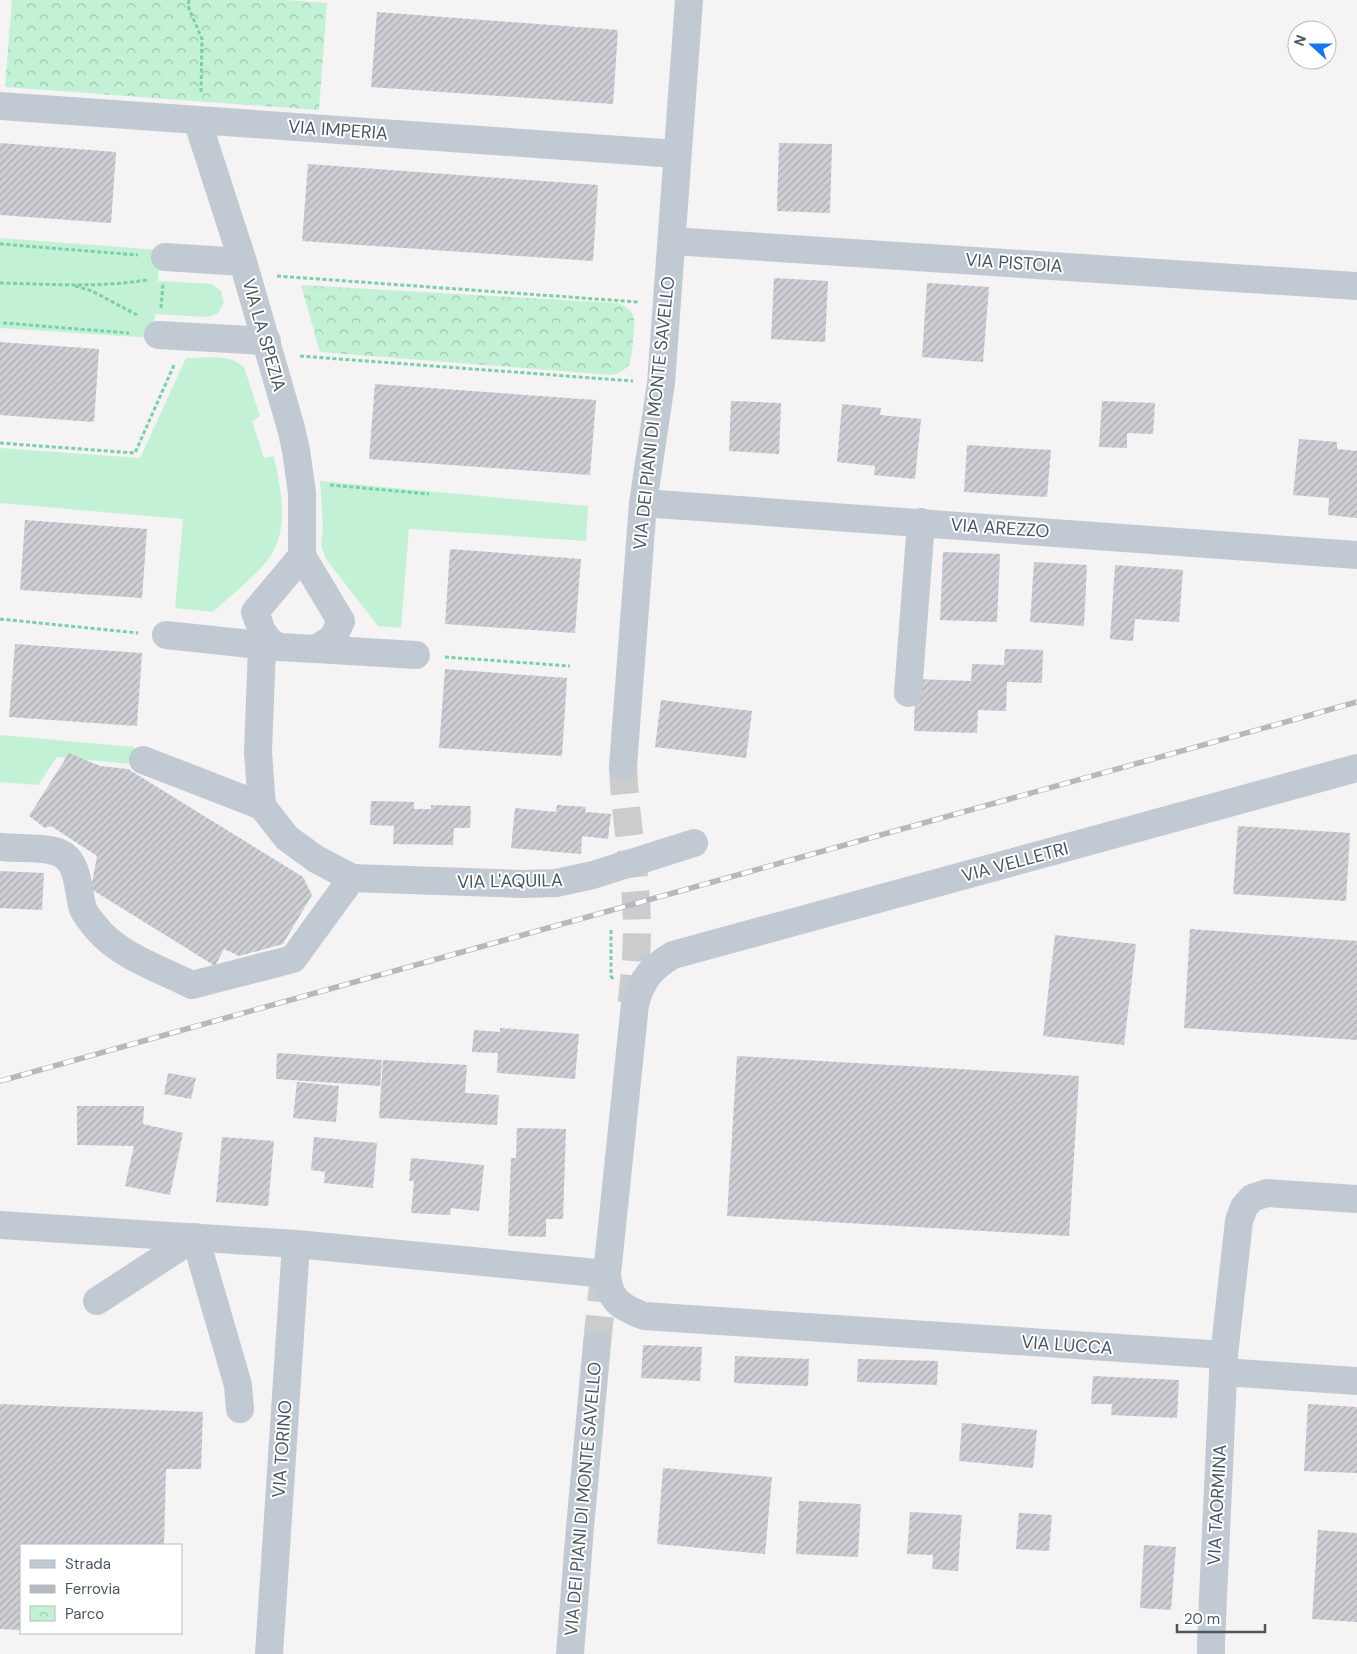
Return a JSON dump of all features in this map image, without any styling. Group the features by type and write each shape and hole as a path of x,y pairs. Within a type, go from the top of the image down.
{"street":[{"name":"VIA DEI PIANI DI MONTE SAVELLO","path":"623,766 643,503 661,384 688,0"},
{"name":"VIA IMPERIA","path":"0,106 677,154"},
{"name":"VIA LA SPEZIA","path":"197,120 245,268 269,348 296,450 303,515 302,556"},
{"name":"VIA PISTOIA","path":"672,241 1357,286"},
{"path":"164,265 245,268"},
{"path":"159,332 269,348"},
{"name":"VIA AREZZO","path":"643,503 1357,555"},
{"path":"908,693 920,522"},
{"path":"223,641 255,612 302,556 341,621 372,653"},
{"path":"143,760 262,806 258,752 270,640 262,631 255,612"},
{"path":"316,649 334,638 341,621"},
{"path":"166,636 270,646 416,655"},
{"name":"VIA VELLETRI","path":"607,1274 635,1004 639,989 647,976 659,963 673,955 1357,768"},
{"name":"VIA L'AQUILA","path":"262,806 287,838 316,858 352,878 522,884 556,883 593,875 694,843"},
{"path":"0,847 55,851 65,856 71,863 78,880 84,911 100,932 123,951 192,985 293,959 352,878"},
{"path":"1223,1364 1239,1221 1244,1208 1252,1198 1267,1193 1357,1199"},
{"path":"0,1226 296,1244 607,1274"},
{"path":"97,1302 195,1237"},
{"path":"195,1237 238,1385 240,1409"},
{"name":"VIA TORINO","path":"269,1654 296,1244"},
{"name":"VIA LUCCA","path":"607,1274 608,1287 614,1298 628,1310 644,1316 1223,1364 1357,1382"},
{"name":"VIA DEI PIANI DI MONTE SAVELLO","path":"570,1654 597,1344"},
{"name":"VIA TAORMINA","path":"1211,1654 1223,1364"}],"path":[{"path":"189,0 188,6 202,39 201,86 197,120"},
{"path":"0,244 164,265"},
{"path":"0,283 72,285 126,283 150,279 164,265"},
{"path":"159,332 164,265"},
{"path":"245,268 667,304"},
{"path":"72,285 92,291 134,314 159,332"},
{"path":"3,323 159,332"},
{"path":"0,443 135,453 187,336"},
{"path":"269,348 661,384"},
{"path":"300,483 429,494"},
{"path":"0,619 166,636"},
{"path":"416,655 570,666"},
{"path":"611,930 611,976"}],"green space":[{"path":"12,0 287,0 327,3 319,110 5,87"},
{"path":"0,238 160,250 158,281 212,284 221,291 224,302 218,313 208,317 155,314 154,338 0,328"},
{"path":"301,285 617,303 630,310 634,318 630,362 625,369 612,375 320,352"},
{"path":"186,358 224,358 244,367 260,416 252,421 264,458 274,456 281,493 282,519 277,543 271,555 252,577 213,612 175,608 183,519 0,503 0,448 140,458"},
{"path":"320,481 588,506 586,541 409,529 401,628 378,626 326,559 321,545 323,526"},
{"path":"0,735 134,747 130,764 57,757 38,785 0,782"}],"building":[{"path":"377,12 618,30 613,104 371,87"},
{"path":"0,143 116,152 111,223 0,215"},
{"path":"779,143 832,144 830,213 777,211"},
{"path":"308,164 598,185 593,261 302,241"},
{"path":"774,278 828,281 825,342 771,339"},
{"path":"927,283 989,287 983,362 922,357"},
{"path":"0,342 99,349 94,422 0,415"},
{"path":"375,384 596,400 590,475 369,459"},
{"path":"731,401 781,403 779,454 729,451"},
{"path":"1102,401 1155,403 1153,434 1127,433 1127,448 1099,447"},
{"path":"842,404 881,408 880,415 921,419 915,479 874,475 875,466 837,462"},
{"path":"1299,439 1337,442 1337,449 1357,451 1357,518 1328,515 1329,498 1293,495"},
{"path":"967,445 1051,450 1047,497 964,492"},
{"path":"25,520 147,529 142,598 20,590"},
{"path":"450,549 581,559 575,633 445,624"},
{"path":"943,552 1000,554 997,622 940,620"},
{"path":"1034,562 1087,565 1084,626 1030,622"},
{"path":"1115,565 1183,570 1179,622 1135,619 1133,641 1110,639"},
{"path":"15,644 142,653 137,726 9,717"},
{"path":"1005,649 1043,650 1042,683 1007,682 1006,711 978,710 977,733 914,731 915,679 971,681 972,664 1004,665"},
{"path":"445,669 567,678 562,756 439,748"},
{"path":"661,700 752,711 746,758 655,747"},
{"path":"69,753 100,766 128,769 303,877 312,895 283,944 239,956 224,949 215,966 91,889 97,856 51,826 45,828 29,816"},
{"path":"371,801 414,802 414,809 431,809 431,805 471,806 470,828 454,828 453,845 393,844 394,826 370,825"},
{"path":"557,805 586,807 585,812 611,814 608,839 582,836 581,854 511,848 515,808 556,812"},
{"path":"1238,826 1350,833 1346,901 1233,894"},
{"path":"0,871 44,873 42,910 0,908"},
{"path":"1190,929 1357,941 1357,1040 1184,1028"},
{"path":"1055,935 1136,944 1124,1045 1043,1036"},
{"path":"500,1028 579,1034 575,1079 497,1073 498,1053 472,1052 474,1030 500,1032"},
{"path":"277,1053 382,1060 380,1086 276,1079"},
{"path":"737,1056 1079,1076 1069,1236 727,1216"},
{"path":"383,1060 467,1065 465,1093 499,1095 497,1125 379,1118"},
{"path":"168,1073 196,1078 191,1099 164,1094"},
{"path":"297,1082 339,1086 336,1122 293,1118"},
{"path":"77,1106 144,1106 143,1124 183,1133 170,1195 125,1186 134,1146 77,1145"},
{"path":"517,1128 566,1129 563,1219 546,1219 546,1237 508,1236 511,1158 516,1158"},
{"path":"222,1137 274,1141 268,1206 216,1202"},
{"path":"314,1137 377,1143 373,1188 324,1183 325,1172 311,1170"},
{"path":"411,1158 484,1165 479,1211 451,1208 450,1215 411,1213 414,1181 409,1181"},
{"path":"643,1345 702,1347 700,1381 641,1378"},
{"path":"735,1356 809,1359 808,1386 734,1383"},
{"path":"858,1359 938,1361 937,1385 857,1382"},
{"path":"1093,1376 1179,1380 1177,1418 1111,1415 1112,1404 1091,1404"},
{"path":"0,1404 203,1412 201,1469 166,1469 164,1544 20,1544 20,1630 0,1629"},
{"path":"1308,1404 1357,1407 1357,1473 1304,1471"},
{"path":"962,1423 1037,1430 1033,1468 959,1461"},
{"path":"663,1468 772,1477 765,1554 657,1544"},
{"path":"799,1501 861,1504 858,1557 796,1554"},
{"path":"910,1512 962,1515 958,1571 932,1569 933,1555 907,1554"},
{"path":"1019,1513 1052,1515 1049,1551 1016,1549"},
{"path":"1318,1530 1357,1533 1357,1622 1312,1619"},
{"path":"1144,1545 1176,1547 1171,1610 1140,1608"}],"tunnel":[{"path":"623,766 637,930 631,1007"},
{"path":"597,1344 605,1266"}],"railway":[{"path":"0,1081 1357,702"}]}
